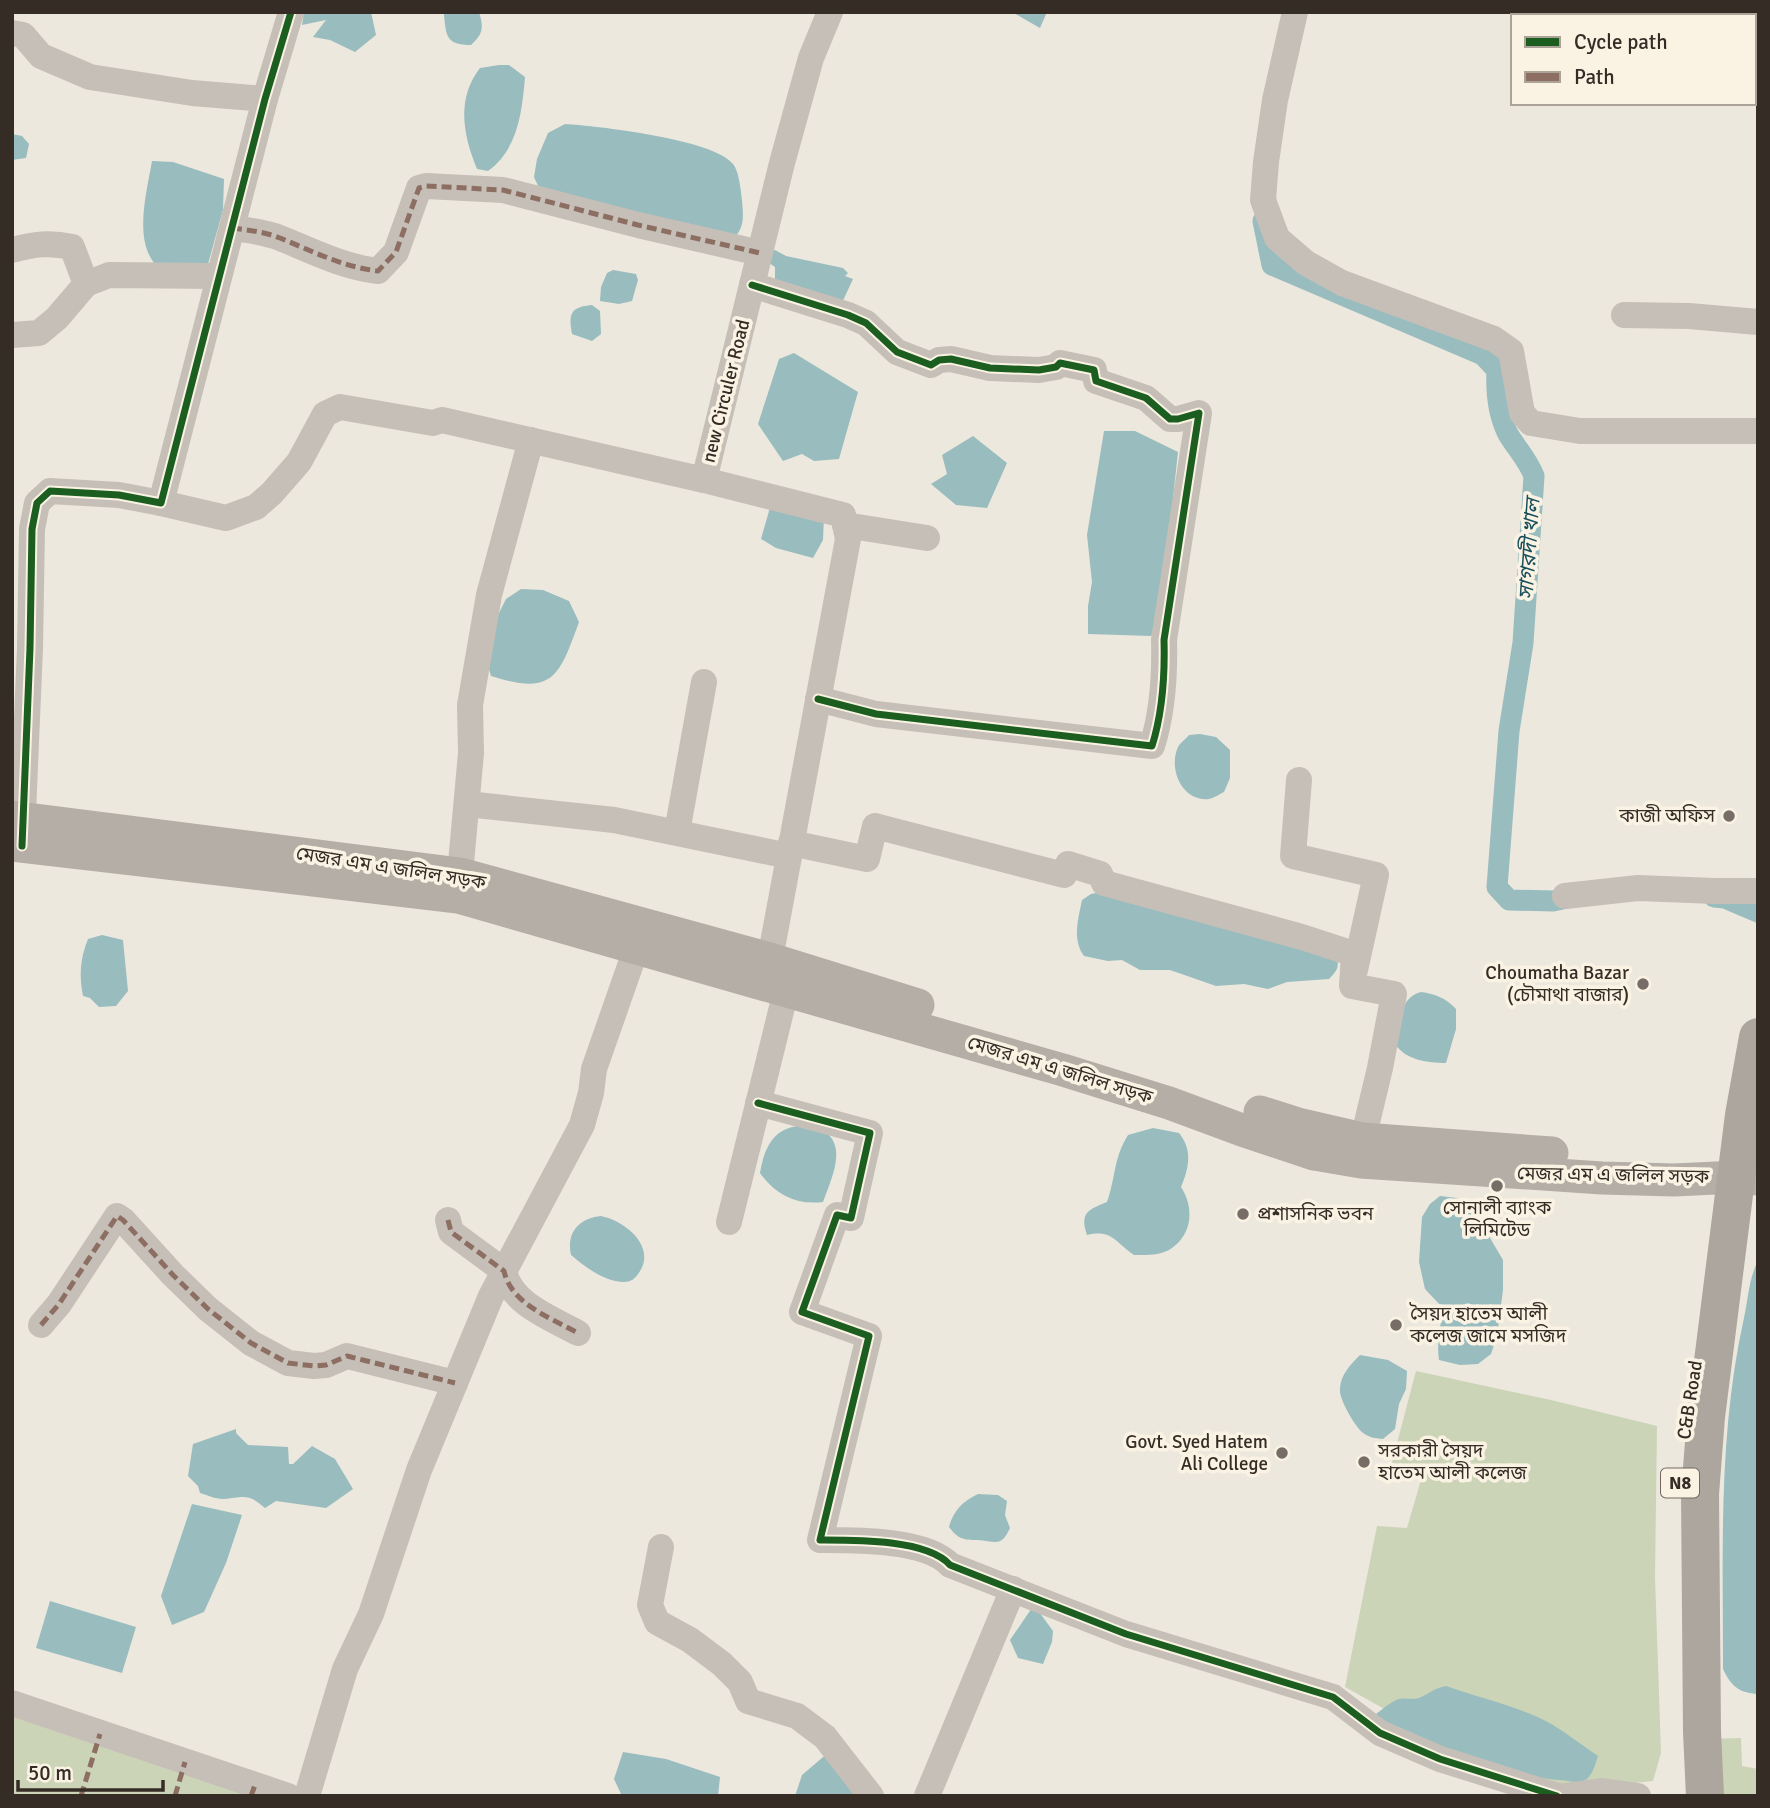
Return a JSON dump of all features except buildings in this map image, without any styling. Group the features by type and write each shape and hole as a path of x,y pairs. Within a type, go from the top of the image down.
{"highway":[{"name":"C&B Road","path":"1705,1796 1700,1494 1706,1417 1747,1178 1744,1115 1758,1037"},
{"name":"C&B Road","path":"1685,1796 1679,1497 1685,1413 1747,1178"}],"main road":[{"name":"মেজর এম এ জলিল সড়ক","path":"17,831 460,874 640,936 786,991 1090,1078 1314,1154 1361,1162 1576,1177 1674,1180 1747,1178"},
{"name":"মেজর এম এ জলিল সড়ক","path":"17,831 458,897 640,936 770,959 1297,1124 1363,1139 1679,1160 1747,1178"}],"street":[{"path":"161,503 265,99 291,12"},
{"name":"new Circuler Road","path":"830,12 811,58 704,480 844,515 845,525"},
{"path":"1295,12 1275,100 1266,162 1263,200 1277,238 1306,263 1342,284 1494,339 1511,351 1522,413 1531,423 1580,431 1758,431"},
{"path":"12,33 23,35 41,56 90,77 192,93 265,99"},
{"path":"232,228 279,237 298,247 361,269 377,271 396,252 419,188 426,186 503,190 760,253"},
{"path":"12,250 52,242 72,247 86,284"},
{"path":"12,335 39,332 57,318 86,284 109,275 219,276"},
{"path":"752,285 866,323 897,352 931,365 939,360 951,359 990,368 1039,370 1065,363 1094,370 1096,380 1146,398 1170,419 1199,412 1164,640 1165,672 1159,722 1152,746 876,714 818,699"},
{"path":"1624,315 1689,316 1758,323"},
{"path":"17,831 30,648 32,529 37,503 50,491 119,495 226,518 256,507 272,493 299,462 325,414 340,407 433,424 442,420 704,480"},
{"path":"460,874 471,753 470,705 489,596 531,440"},
{"path":"770,959 848,539 845,525 927,538"},
{"path":"677,832 704,682"},
{"path":"1299,780 1293,856 1376,875 1352,986"},
{"path":"467,804 614,820 677,832 867,859 876,826 1065,876 1068,864 1100,874 1104,883 1302,937 1354,954 1352,986"},
{"path":"1565,896 1638,888 1758,891"},
{"path":"307,1796 345,1669 371,1614 419,1470 491,1296 582,1125 594,1069 640,936"},
{"path":"1352,986 1394,994 1363,1139"},
{"path":"729,1222 786,991"},
{"path":"758,1102 870,1133 851,1218 837,1215 802,1312 869,1336 820,1540 872,1540 942,1556 950,1565 1126,1634 1333,1697 1380,1732 1428,1754 1557,1796"},
{"path":"41,1325 59,1304 117,1216 208,1309 251,1343 288,1363 326,1365 347,1356 455,1383"},
{"path":"448,1220 451,1232 504,1271 507,1285 524,1302 578,1334"},
{"path":"661,1547 650,1605 657,1622 690,1640 722,1664 740,1682 748,1701 797,1716 825,1737 871,1796"},
{"path":"927,1796 1013,1589"},
{"path":"12,1703 288,1796"},
{"path":"1566,1796 1602,1791 1638,1796"}],"green space":[{"path":"1416,1371 1657,1426 1655,1577 1661,1753 1653,1781 1579,1789 1510,1779 1345,1687 1377,1526 1407,1528 1423,1473 1391,1466"},
{"path":"12,1703 288,1796 12,1796"},
{"path":"1741,1738 1742,1766 1758,1769 1758,1796 1708,1796 1706,1739"}],"water":[{"path":"304,12 371,12 376,35 355,52 330,40 313,37 326,20 302,25"},
{"path":"479,12 481,30 471,45 463,45 449,38 444,14"},
{"path":"1012,12 1047,12 1040,28"},
{"path":"509,65 525,77 524,90 517,129 512,141 498,162 488,171 477,169 472,156 465,130 465,105 467,92 480,68"},
{"path":"565,124 654,135 703,147 722,155 733,164 738,176 743,215 739,232 736,236 539,188 534,177 537,159 548,133"},
{"path":"12,134 22,136 29,144 26,158 12,160"},
{"path":"152,161 173,162 224,179 223,210 208,264 156,265 149,255 143,229"},
{"path":"775,250 786,256 843,268 848,273 845,276 853,279 840,307 775,288 775,267 766,261 768,253"},
{"path":"613,270 636,274 638,280 632,301 619,304 600,301 601,287 607,273"},
{"path":"592,305 600,311 601,334 592,341 572,334 570,321 573,312 579,307"},
{"path":"794,353 858,392 839,459 814,461 802,454 783,461 758,424 779,359"},
{"path":"1104,431 1135,431 1178,452 1162,620 1151,636 1088,634 1088,606 1092,582 1087,535"},
{"path":"973,436 1007,463 987,508 956,505 931,484 947,474 942,455"},
{"path":"771,504 824,516 823,540 813,558 776,548 761,539"},
{"path":"521,589 543,590 569,601 579,622 559,669 541,682 528,684 491,676 487,662 498,615 506,599"},
{"path":"1189,735 1216,737 1230,750 1230,778 1224,792 1209,799 1191,795 1176,774 1175,756 1178,747"},
{"path":"1101,892 1336,956 1337,969 1329,979 1287,982 1268,989 1244,984 1216,986 1170,970 1140,970 1122,960 1108,961 1084,956 1077,936 1082,900"},
{"path":"102,935 123,940 128,991 116,1006 99,1007 90,998 83,996 81,967 85,946 88,939"},
{"path":"1421,992 1440,997 1456,1009 1456,1029 1446,1063 1411,1057 1396,1045 1404,1006 1413,995"},
{"path":"799,1126 821,1130 830,1136 835,1144 833,1174 823,1202 804,1202 787,1197 760,1173 771,1141 782,1131"},
{"path":"1153,1128 1179,1133 1186,1146 1188,1166 1181,1187 1188,1203 1188,1227 1179,1242 1168,1251 1134,1255 1108,1235 1087,1235 1084,1222 1090,1210 1107,1202 1117,1160 1128,1135"},
{"path":"1440,1196 1457,1198 1476,1214 1503,1260 1503,1290 1497,1336 1491,1354 1478,1364 1460,1365 1439,1360 1442,1307 1425,1289 1419,1262 1422,1217 1430,1204"},
{"path":"601,1216 629,1230 642,1246 643,1264 637,1276 630,1281 603,1277 571,1255 570,1240 576,1228 586,1220"},
{"path":"1758,1261 1758,1694 1736,1688 1723,1669 1723,1581 1724,1493 1730,1405 1749,1289"},
{"path":"1360,1355 1388,1360 1407,1371 1406,1389 1399,1404 1395,1429 1383,1439 1370,1437 1362,1432 1351,1418 1340,1393 1342,1378"},
{"path":"236,1429 236,1433 248,1445 288,1447 289,1464 293,1464 312,1446 335,1459 353,1489 326,1508 276,1501 265,1508 249,1498 220,1499 200,1493 198,1486 188,1476 193,1444"},
{"path":"978,1494 998,1495 1007,1501 1005,1515 1010,1528 1000,1541 965,1539 949,1527 959,1507"},
{"path":"192,1504 242,1515 226,1563 204,1612 172,1625 161,1596"},
{"path":"50,1601 136,1627 122,1673 36,1648"},
{"path":"1034,1605 1053,1631 1052,1642 1043,1664 1018,1658 1010,1640"},
{"path":"1446,1686 1514,1708 1553,1725 1598,1756 1592,1772 1584,1781 1578,1782 1514,1772 1469,1758 1382,1722 1376,1714 1396,1700 1418,1698"},
{"path":"623,1752 666,1759 720,1777 718,1796 622,1796 614,1779"},
{"path":"829,1752 861,1796 795,1796 802,1775"}],"waterway":[{"name":"সাগরদী খাল","path":"1263,221 1272,265 1483,355 1497,370 1498,403 1502,419 1508,434 1534,476 1523,643 1509,731 1497,887 1509,900 1553,901 1581,895"},
{"name":"সাগরদী খাল","path":"1714,897 1725,898 1758,912"}],"marked path":[{"path":"232,228 268,234 340,262 378,271 396,252 419,188 426,186 503,190 760,253"},
{"path":"41,1325 59,1304 117,1216 208,1309 251,1343 288,1363 326,1365 347,1356 455,1383"},
{"path":"448,1220 451,1232 504,1271 508,1283 523,1301 578,1333"},
{"path":"81,1796 100,1734"},
{"path":"175,1796 185,1762"},
{"path":"251,1796 255,1785"}],"cycle path":[{"path":"22,846 32,529 37,503 50,491 119,495 161,503 265,99 291,12"},
{"path":"752,285 866,323 897,352 931,365 939,360 951,359 990,368 1039,370 1056,367 1060,363 1094,370 1096,381 1146,398 1170,419 1199,413 1164,640 1161,707 1152,746 876,714 818,699"},
{"path":"758,1103 870,1133 851,1218 837,1215 802,1312 869,1336 820,1540 889,1543 925,1550 950,1565 1126,1634 1333,1697 1380,1733 1440,1759 1557,1796"}],"place":[{"name":"কাজী অফিস","path":"1729,816"},
{"name":"Choumatha Bazar (চৌমাথা বাজার)","path":"1643,984"},
{"name":"সোনালী ব্যাংক লিমিটেড","path":"1497,1186"},
{"name":"প্রশাসনিক ভবন","path":"1243,1214"},
{"name":"সৈয়দ হাতেম আলী কলেজ জামে মসজিদ","path":"1396,1325"},
{"name":"Govt. Syed Hatem Ali College","path":"1282,1453"},
{"name":"সরকারী সৈয়দ হাতেম আলী কলেজ","path":"1364,1462"}]}
